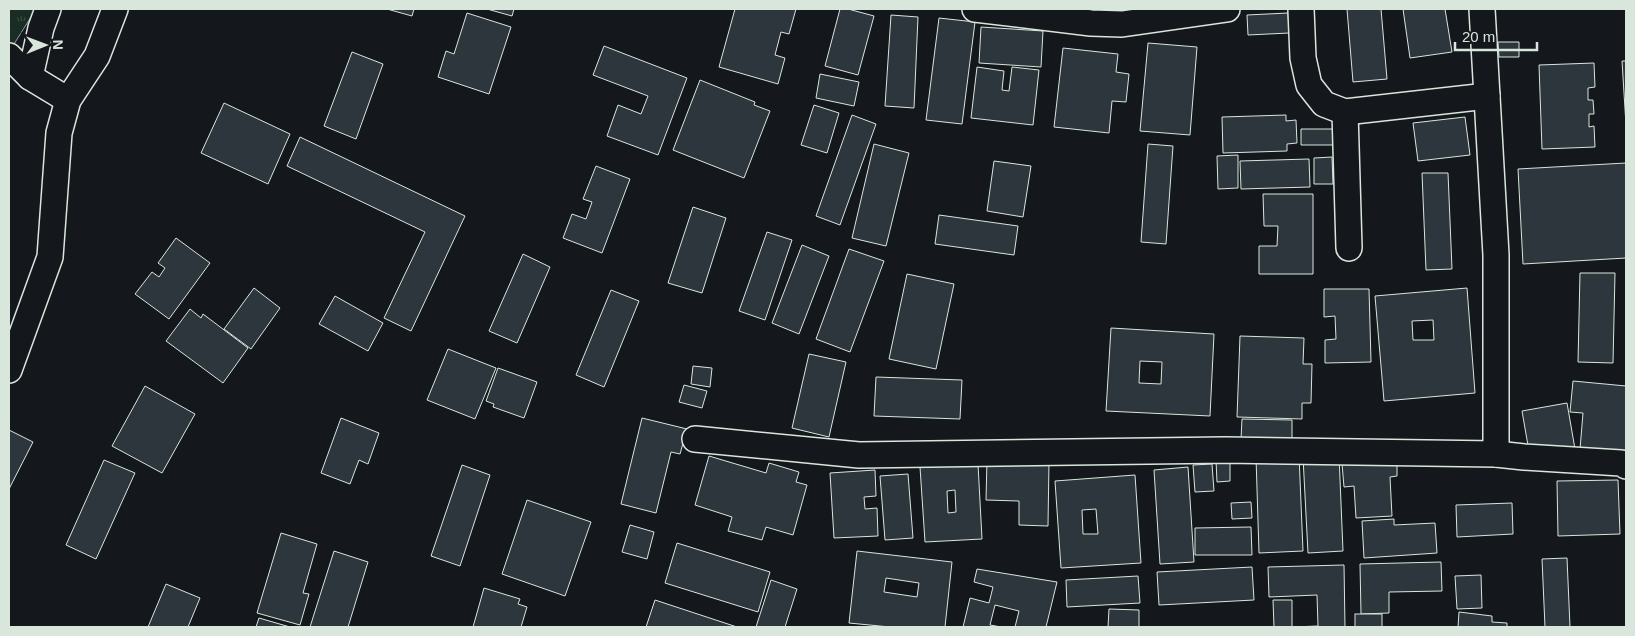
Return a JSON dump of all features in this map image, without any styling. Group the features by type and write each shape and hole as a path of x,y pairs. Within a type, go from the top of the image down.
{"street":[{"path":"30,77 41,28 48,9"},
{"path":"9,370 50,257 59,133 68,100 97,56 115,9"},
{"path":"975,9 1091,23 1122,24 1227,9"},
{"path":"1301,9 1303,58 1309,85 1324,104 1345,112 1487,96"},
{"path":"1482,9 1496,255 1496,454"},
{"path":"9,56 30,77 68,100"},
{"path":"1345,112 1349,248"},
{"path":"695,439 859,455 1225,450 1496,454 1621,463 1626,466"}],"green space":[{"path":"9,9 36,9 9,52"}],"building":[{"path":"387,9 414,9 412,16"},
{"path":"487,9 514,9 512,16"},
{"path":"735,9 796,9 789,34 781,32 775,55 785,58 778,84 719,67"},
{"path":"840,9 848,9 874,16 858,75 825,66"},
{"path":"1347,9 1381,9 1387,79 1353,82"},
{"path":"1403,9 1445,9 1452,52 1410,58"},
{"path":"467,13 511,27 489,94 438,77 446,51 454,54"},
{"path":"1288,13 1289,33 1248,35 1247,15"},
{"path":"891,15 918,17 914,108 885,106"},
{"path":"939,18 975,22 962,124 926,120"},
{"path":"981,27 1043,31 1041,67 979,63"},
{"path":"1498,42 1519,42 1519,57 1499,57"},
{"path":"1148,43 1197,47 1190,135 1140,131"},
{"path":"604,46 687,78 658,155 607,136 618,105 641,114 648,96 593,75"},
{"path":"1063,48 1118,54 1116,72 1129,74 1126,102 1112,101 1109,133 1054,127"},
{"path":"352,52 383,64 356,139 324,126"},
{"path":"1622,61 1626,61 1626,125"},
{"path":"1594,63 1595,87 1588,88 1588,100 1593,100 1594,114 1589,114 1589,127 1594,126 1595,147 1542,149 1539,65"},
{"path":"977,67 1004,71 1002,90 1009,91 1012,67 1039,70 1033,125 971,118"},
{"path":"820,74 859,82 854,106 816,98"},
{"path":"700,80 755,102 754,105 770,111 744,178 673,150"},
{"path":"224,103 290,134 268,184 201,153"},
{"path":"814,105 839,113 827,153 801,145"},
{"path":"852,115 876,124 840,225 816,216"},
{"path":"1286,115 1286,121 1296,120 1297,143 1287,144 1287,151 1223,153 1222,117"},
{"path":"1465,117 1470,155 1418,161 1413,123"},
{"path":"1301,129 1334,129 1335,145 1301,145"},
{"path":"300,137 465,216 411,331 384,318 425,232 287,166"},
{"path":"874,144 909,153 886,246 852,238"},
{"path":"1148,144 1173,146 1166,244 1141,242"},
{"path":"1238,155 1238,188 1218,189 1217,156"},
{"path":"1332,157 1333,184 1314,184 1314,158"},
{"path":"1309,159 1310,187 1241,189 1240,161"},
{"path":"994,161 1031,166 1023,217 987,211"},
{"path":"1626,163 1626,258 1523,264 1518,169"},
{"path":"596,166 630,179 602,253 563,238 572,214 586,219 592,202 583,199"},
{"path":"1422,173 1448,173 1452,269 1426,270"},
{"path":"1263,194 1313,194 1313,274 1259,274 1259,246 1277,246 1278,226 1264,226"},
{"path":"693,207 726,218 702,293 668,283"},
{"path":"939,215 1018,226 1014,255 935,244"},
{"path":"767,232 792,240 765,320 739,311"},
{"path":"176,238 210,263 169,319 135,294 152,272 159,277 165,268 158,263"},
{"path":"802,245 829,256 799,334 772,323"},
{"path":"849,249 884,261 850,352 816,339"},
{"path":"523,254 550,267 517,343 489,331"},
{"path":"1580,273 1615,273 1613,363 1578,362"},
{"path":"907,274 954,284 936,369 889,359"},
{"path":"254,288 280,308 251,349 224,329"},
{"path":"1467,288 1475,393 1384,401 1375,296","holes":["1433,320 1434,340 1413,340 1412,321"]},
{"path":"1324,289 1369,289 1371,362 1325,363 1325,340 1336,339 1335,316 1324,317"},
{"path":"611,290 639,301 604,387 576,375"},
{"path":"335,296 383,323 368,351 319,324"},
{"path":"190,309 201,318 203,314 248,348 223,383 166,341"},
{"path":"1111,328 1214,334 1210,416 1106,411","holes":["1140,361 1162,362 1161,384 1139,383"]},
{"path":"1240,336 1304,338 1303,364 1312,364 1311,403 1302,403 1302,419 1237,417"},
{"path":"448,349 496,368 475,419 427,400"},
{"path":"809,354 846,362 829,437 792,428"},
{"path":"693,366 712,368 710,387 691,384"},
{"path":"498,368 537,382 524,418 493,407 494,404 486,401"},
{"path":"876,377 962,380 960,419 874,416"},
{"path":"1573,381 1626,386 1626,454 1580,449 1583,413 1570,412"},
{"path":"684,385 707,391 702,408 679,402"},
{"path":"145,386 195,414 162,473 112,446"},
{"path":"1567,403 1575,449 1530,457 1522,411"},
{"path":"341,418 379,433 368,464 359,460 350,484 321,473"},
{"path":"642,418 687,429 680,454 671,452 656,513 621,504"},
{"path":"1242,419 1292,420 1292,440 1241,439"},
{"path":"9,430 33,442 9,489"},
{"path":"1299,455 1303,551 1259,553 1256,457"},
{"path":"1339,455 1343,551 1308,553 1303,457"},
{"path":"709,456 766,473 769,463 799,472 796,482 807,485 793,535 766,527 762,540 728,531 732,517 695,505"},
{"path":"987,459 1049,461 1048,526 1019,525 1019,501 986,500"},
{"path":"1230,459 1230,481 1217,482 1216,460"},
{"path":"104,460 135,473 96,559 66,545"},
{"path":"1397,462 1397,476 1390,477 1392,516 1356,518 1354,486 1344,487 1342,464"},
{"path":"978,464 982,539 925,542 920,467","holes":["955,490 956,512 948,513 947,491"]},
{"path":"1212,464 1214,491 1195,492 1193,465"},
{"path":"462,465 490,475 460,566 431,556"},
{"path":"1188,467 1194,562 1160,564 1154,470"},
{"path":"875,470 876,496 864,497 865,509 877,508 878,536 834,538 830,473"},
{"path":"908,474 913,538 885,540 880,476"},
{"path":"1135,475 1141,563 1061,568 1055,481","holes":["1096,509 1098,534 1083,534 1082,510"]},
{"path":"1618,480 1620,534 1558,536 1557,481"},
{"path":"527,500 591,522 565,596 502,574"},
{"path":"1251,502 1252,518 1232,519 1231,503"},
{"path":"1512,503 1513,534 1457,537 1456,505"},
{"path":"1394,519 1394,525 1435,523 1437,553 1364,558 1362,521"},
{"path":"630,525 654,532 647,559 622,552"},
{"path":"1251,527 1252,555 1195,555 1195,528"},
{"path":"281,533 317,544 303,593 309,594 300,625 257,613"},
{"path":"677,543 770,572 758,612 665,583"},
{"path":"334,551 368,562 348,627 310,627"},
{"path":"857,551 952,562 945,627 890,627 849,623","holes":["886,578 919,583 917,597 884,592"]},
{"path":"1567,558 1570,627 1545,627 1542,559"},
{"path":"1441,562 1442,591 1389,592 1389,613 1361,614 1360,564"},
{"path":"1344,565 1345,627 1292,627 1318,626 1317,595 1269,597 1268,567"},
{"path":"1252,567 1254,600 1159,605 1157,572"},
{"path":"977,569 1057,582 1046,627 1015,627 1019,611 995,605 990,625 1001,627 963,627 970,598 989,603 993,587 974,582"},
{"path":"1481,575 1482,608 1457,609 1455,576"},
{"path":"1138,576 1140,603 1067,607 1066,580"},
{"path":"771,580 797,589 785,627 756,627"},
{"path":"166,584 200,598 188,627 148,627"},
{"path":"484,588 520,599 518,604 527,607 521,627 473,627"},
{"path":"655,600 737,627 646,627"},
{"path":"1273,600 1292,600 1292,627 1274,627"},
{"path":"1109,609 1139,610 1139,627 1108,627"},
{"path":"1459,612 1492,616 1492,622 1507,623 1507,627 1458,627"},
{"path":"1355,614 1382,614 1382,627 1355,627"},
{"path":"259,618 290,627 256,627"}]}
